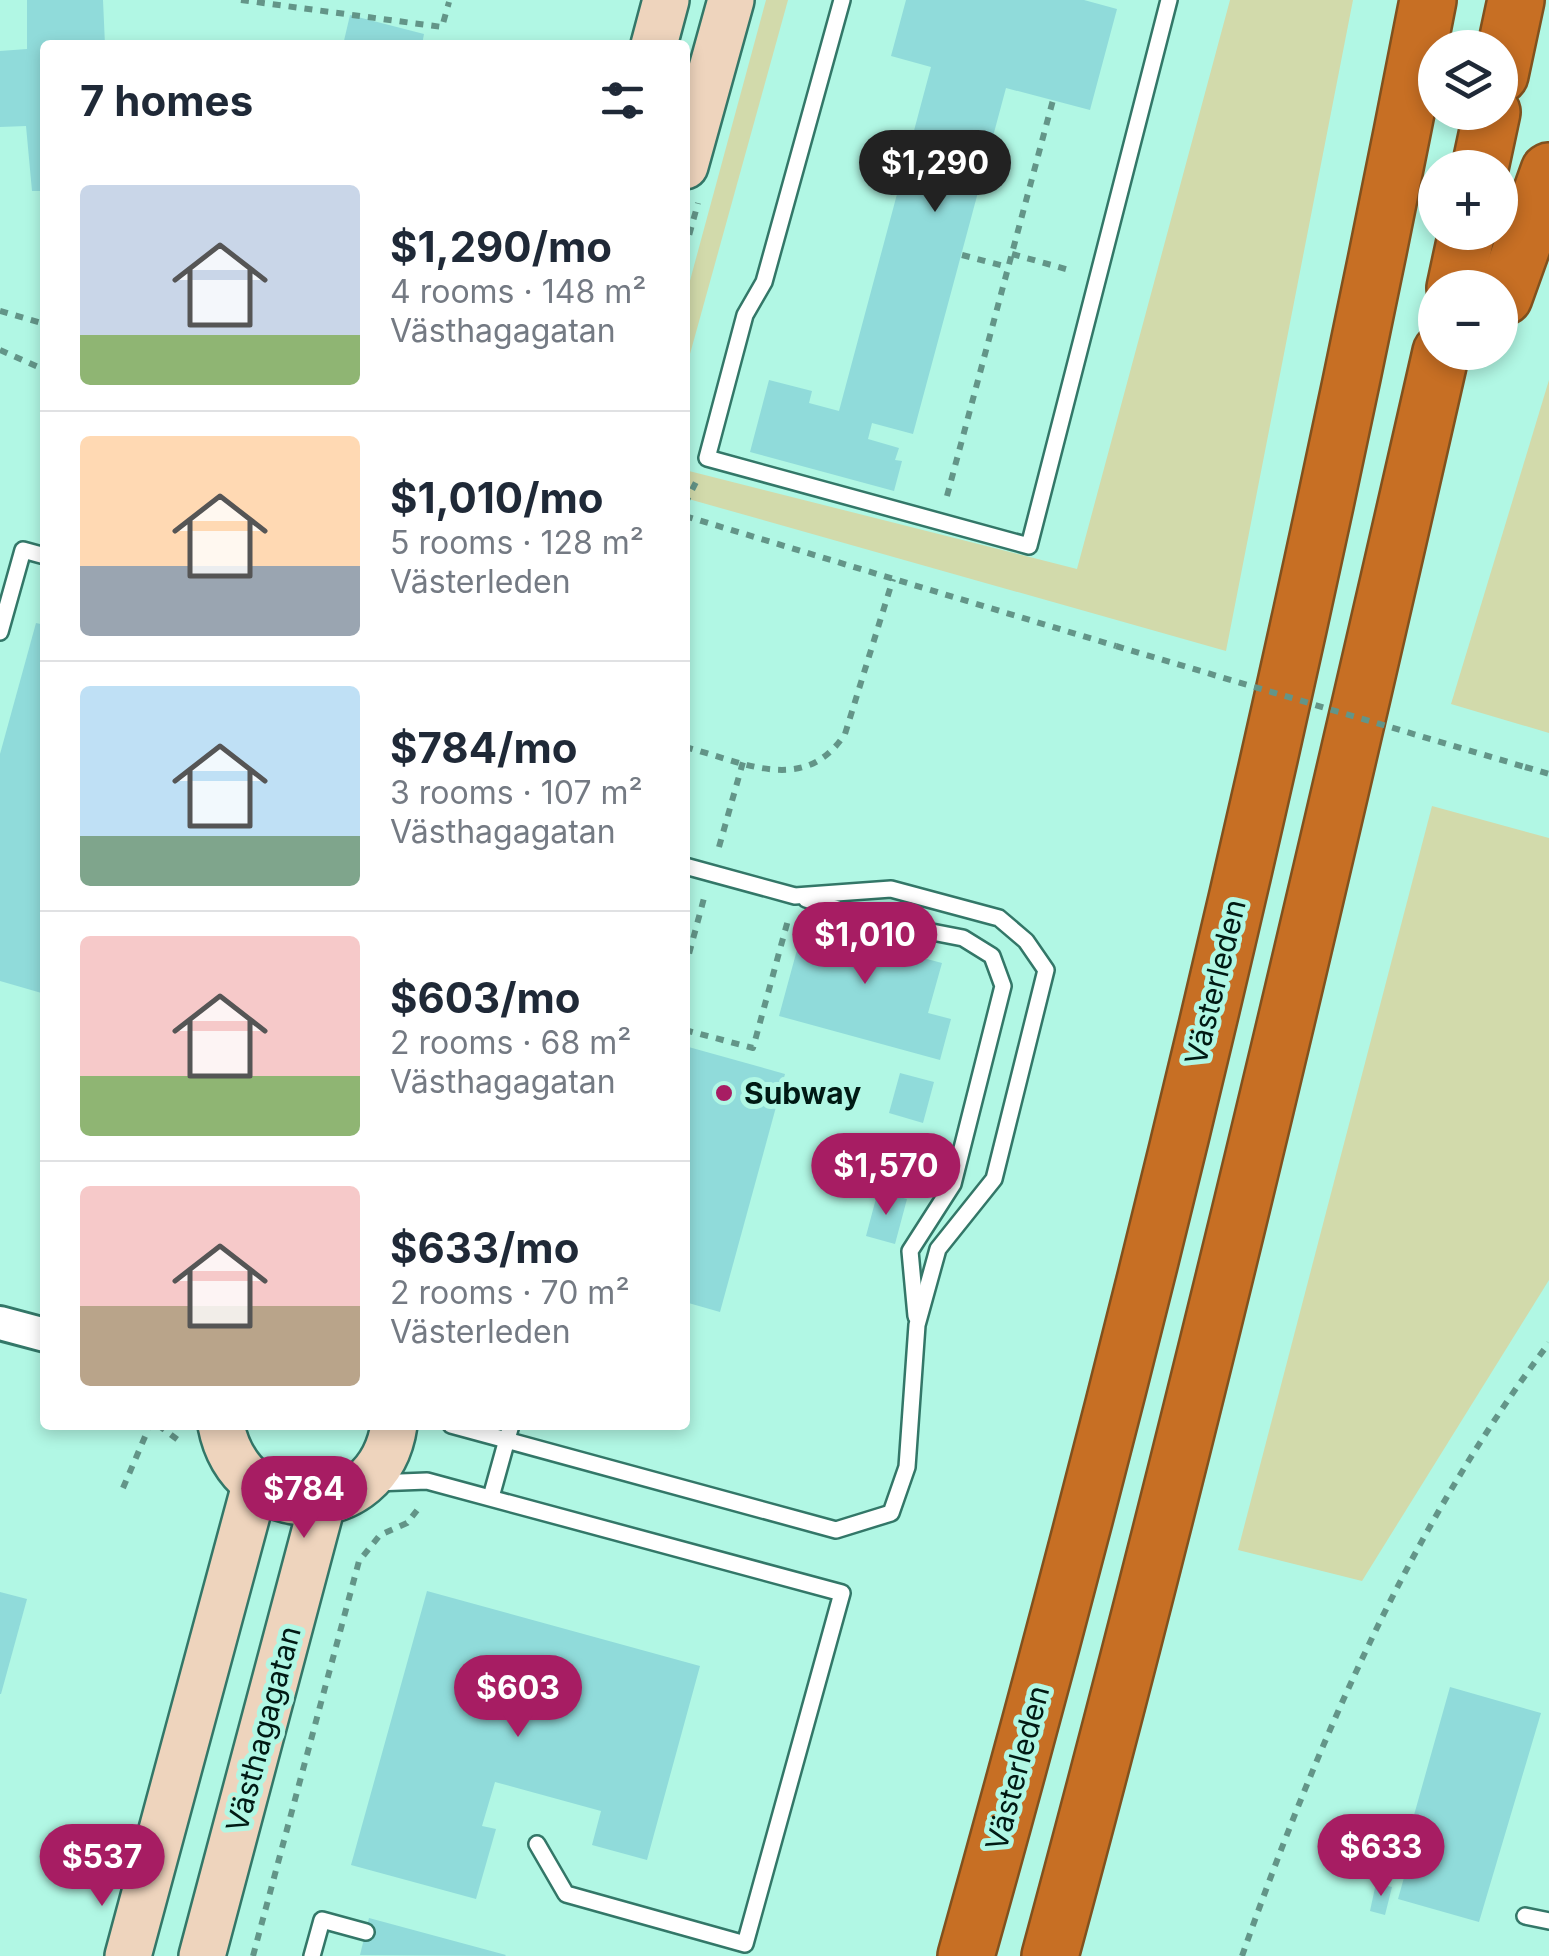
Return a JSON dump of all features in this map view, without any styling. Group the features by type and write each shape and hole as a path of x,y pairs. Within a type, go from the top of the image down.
{"highway":[{"name":"Västerleden","path":"966,1956 1162,1202 1264,782 1382,238 1428,0"},
{"path":"1510,30 1516,0"},
{"path":"1514,270 1549,172"},
{"path":"1050,1956 1173,1489 1298,982 1437,370"}],"main road":[{"path":"655,40 666,0"},
{"path":"690,148 731,0"},
{"name":"Västhagagatan","path":"202,1956 342,1493 377,1471 392,1430"},
{"path":"214,1433 236,1468 256,1486 286,1500 342,1493"},
{"path":"128,1956 256,1486"}],"street":[{"path":"0,1323 40,1334"}],"lane":[{"path":"842,0 764,282 746,314 706,458 1029,546 1169,0"},
{"path":"0,632 23,550 40,555"},
{"path":"491,1497 509,1433 836,1530 891,1513 907,1467 916,1325 910,1252 954,1184 1003,986 992,956 963,938 876,921 690,867"},
{"path":"795,896 891,889 999,918 1026,942 1046,970 994,1179 938,1249 916,1325"},
{"path":"342,1493 427,1481 842,1593 746,1944 566,1894 537,1844"},
{"path":"1525,1916 1549,1921"},
{"path":"312,1956 322,1920 366,1932"}],"path":[{"path":"242,0 442,26 449,2"},
{"path":"940,522 1053,100"},
{"path":"1012,254 1098,277"},
{"path":"962,255 1008,267"},
{"path":"0,311 40,323"},
{"path":"0,350 40,368"},
{"path":"690,518 1549,774"},
{"path":"690,748 772,770 798,770 831,755 845,734 892,579"},
{"path":"690,1031 753,1048 795,896"},
{"path":"1242,1956 1292,1816 1398,1589 1497,1412 1549,1343"},
{"path":"124,1488 148,1430"},
{"path":"253,1956 359,1561 380,1535 407,1523 419,1510 427,1481"}],"green space":[{"path":"766,0 788,0 690,354 690,281"},
{"path":"1230,0 1353,0 1226,651 690,499 690,471 1077,569"},
{"path":"1549,380 1549,733 1451,704"},
{"path":"1432,806 1549,838 1549,1280 1362,1581 1238,1550"}],"building":[{"path":"27,0 103,0 105,40 40,40 40,191 32,191 26,126 0,127 0,51 27,49"},
{"path":"906,0 1084,0 1117,9 1090,110 1006,88 913,434 872,423 868,439 899,448 895,460 902,461 894,491 750,452 769,380 812,391 809,403 839,411 931,67 891,56"},
{"path":"350,15 424,34 423,40 344,40"},
{"path":"36,623 40,624 40,993 0,981 0,754"},
{"path":"807,913 926,946 923,958 942,963 928,1013 951,1019 940,1060 779,1016"},
{"path":"690,1047 785,1074 720,1312 690,1303"},
{"path":"900,1073 934,1082 923,1123 889,1113"},
{"path":"878,1191 907,1199 895,1244 866,1236"},
{"path":"427,1591 700,1666 647,1860 592,1845 601,1811 495,1782 482,1826 496,1829 476,1899 351,1865"},
{"path":"0,1592 27,1599 1,1694 0,1694"},
{"path":"1450,1687 1541,1713 1479,1922 1398,1899 1405,1874 1398,1872"},
{"path":"1376,1883 1392,1887 1385,1915 1370,1911"},
{"path":"369,1918 506,1955 360,1955"}],"place":[{"name":"Subway","path":"724,1093"}]}
